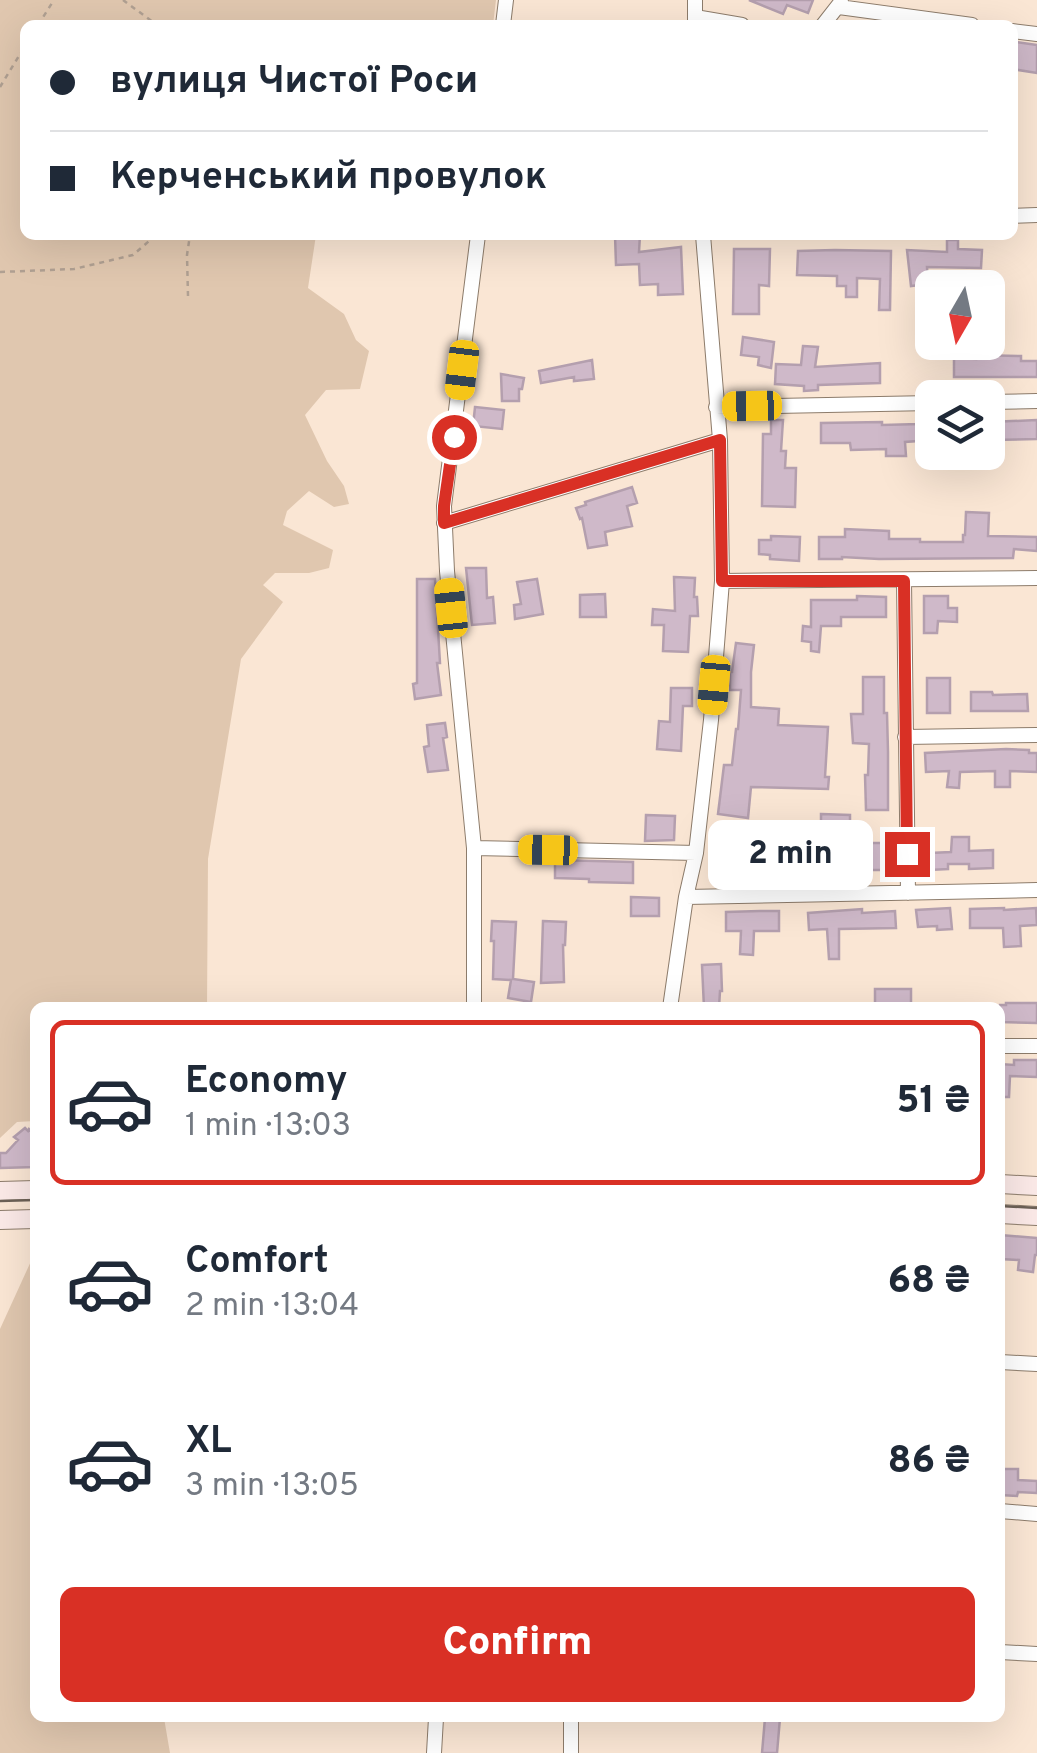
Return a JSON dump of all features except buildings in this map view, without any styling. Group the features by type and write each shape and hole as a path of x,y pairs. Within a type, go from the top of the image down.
{"main road":[{"path":"1005,1184 1037,1186"},
{"path":"0,1191 30,1190"},
{"path":"1005,1214 1037,1216"},
{"path":"0,1220 30,1218"}],"street":[{"path":"841,3 942,20"},
{"path":"474,1002 474,848 446,571 444,506 477,240"},
{"path":"671,1002 696,853 722,581 720,440 703,240"},
{"path":"1005,402 1037,401"},
{"path":"716,407 915,403"},
{"path":"444,523 720,440"},
{"path":"722,581 1037,578"},
{"path":"904,581 908,892"},
{"path":"905,738 1037,735"},
{"path":"474,848 696,853"},
{"path":"686,897 1037,890"},
{"path":"1005,1046 1037,1046"},
{"path":"1005,1362 1037,1364"},
{"path":"1005,1512 1037,1514"},
{"path":"1005,1652 1037,1654"},
{"path":"434,1753 436,1722"},
{"path":"571,1722 571,1753"}],"path":[{"path":"124,0 151,20"},
{"path":"0,86 20,54"},
{"path":"0,272 74,269 132,256 150,240"},
{"path":"188,296 189,240"}],"shaded area":[{"path":"0,0 496,0 494,20 20,20 20,240 315,240 308,288 344,314 356,340 369,351 360,389 326,390 305,415 344,486 349,504 334,507 309,491 287,511 283,525 333,550 329,568 309,573 275,573 263,585 283,602 241,659 208,859 207,1002 30,1002 30,1121 17,1122 0,1138"},
{"path":"30,1263 30,1722 165,1722 170,1753 0,1753 0,1329"}],"tram line":[{"path":"0,1201 30,1200"},
{"path":"1005,1206 1037,1208"}],"route":[{"path":"454,437 444,523 720,440 722,581 904,581 907,854"}]}
